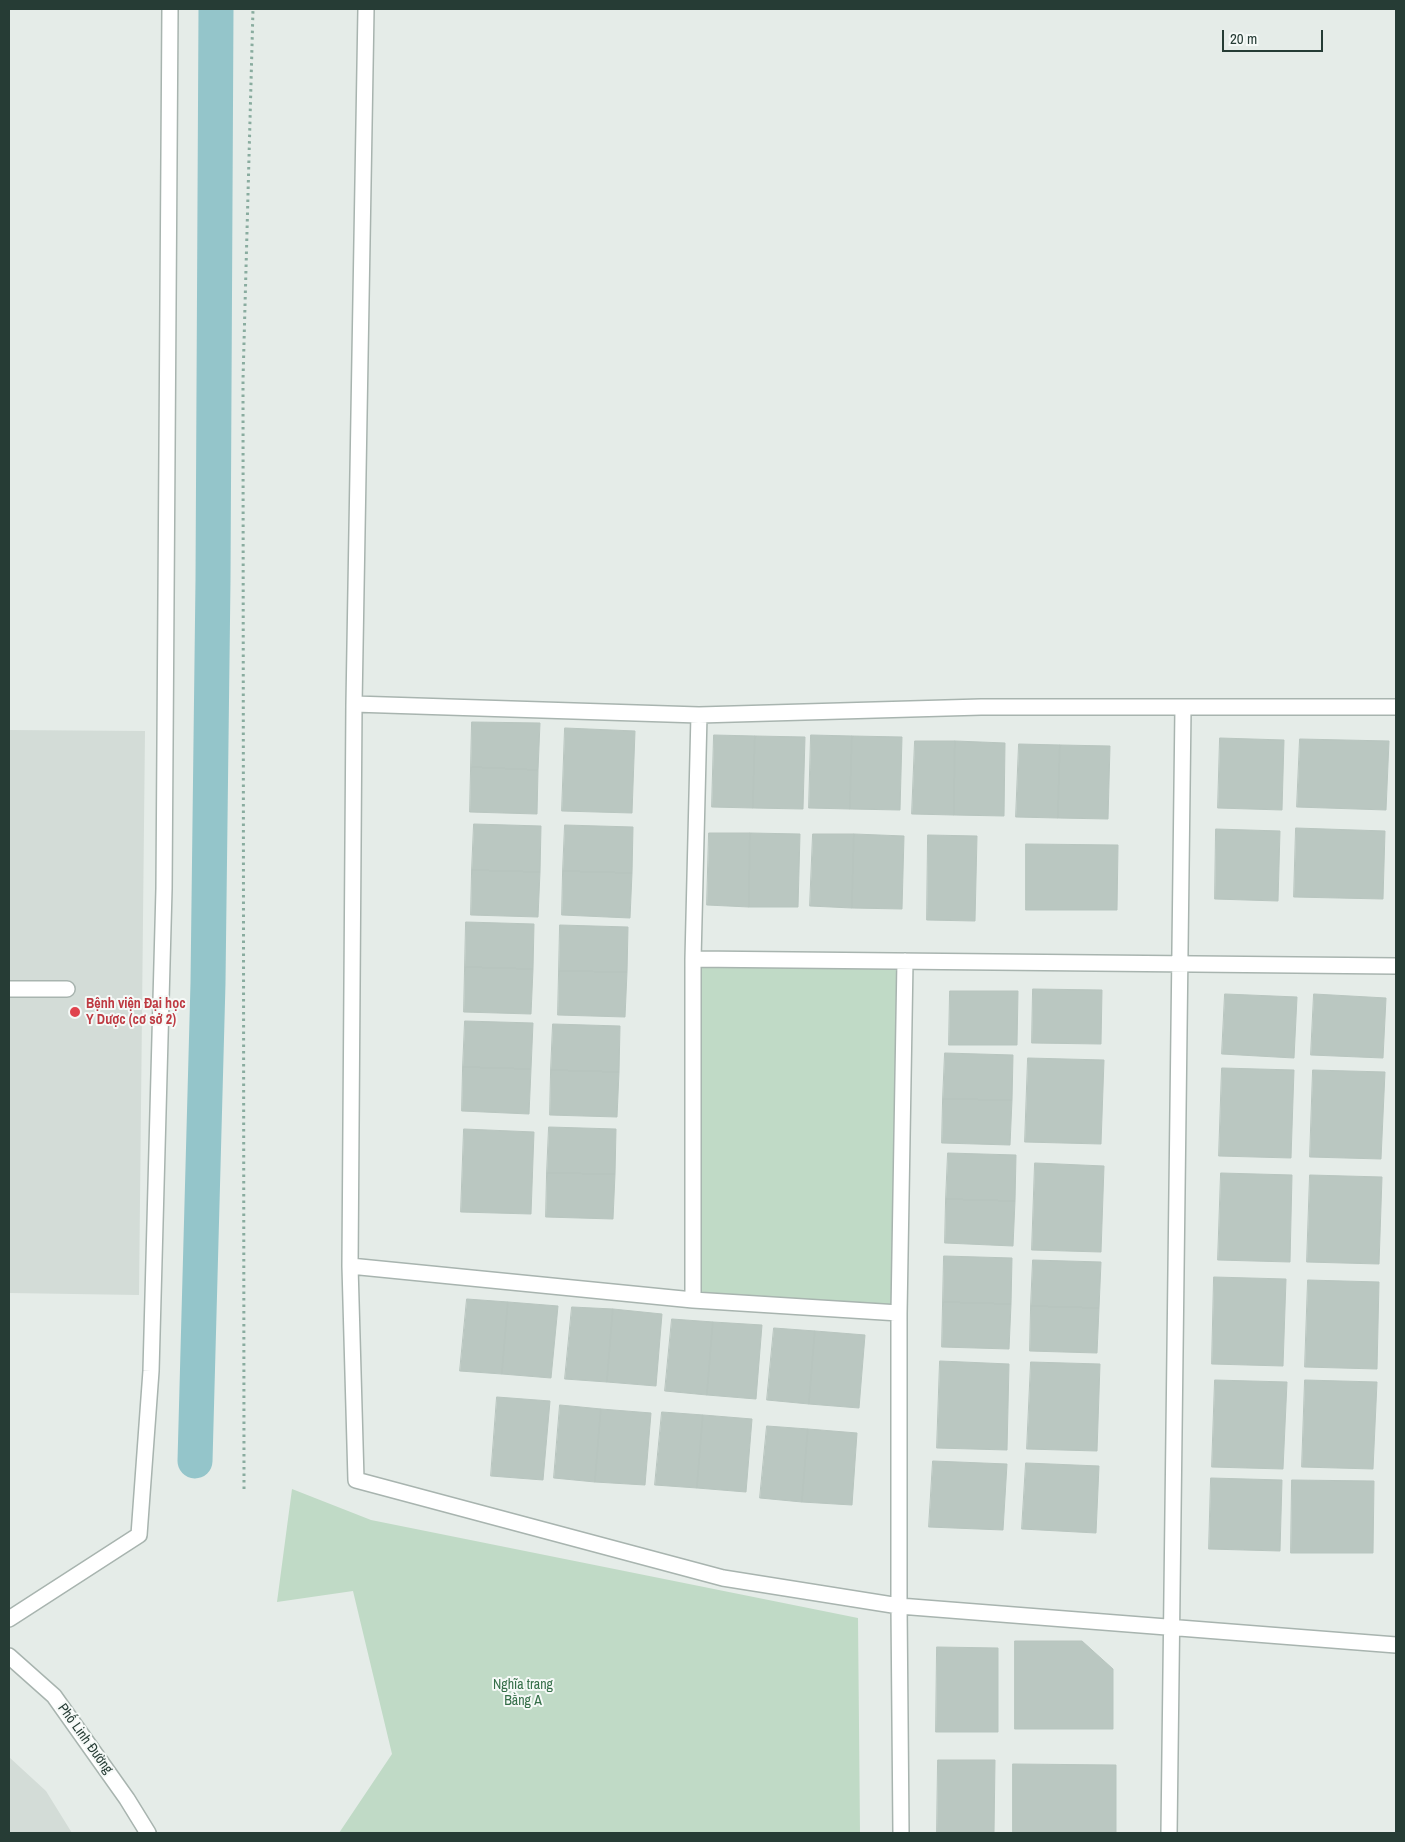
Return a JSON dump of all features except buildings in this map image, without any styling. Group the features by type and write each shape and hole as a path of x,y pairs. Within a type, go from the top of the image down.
{"street":[{"path":"9,1619 139,1535 151,1371 164,889 170,9"},
{"path":"366,9 354,704 350,1266 356,1480 723,1578 899,1606 1396,1645"},
{"path":"354,704 699,715 981,707 1396,707"},
{"path":"1169,1833 1170,1626 1183,708"},
{"path":"693,1300 694,959 699,715"},
{"path":"694,959 1396,966"},
{"path":"901,1833 899,1313 906,962"},
{"path":"9,989 67,989"},
{"path":"350,1266 693,1300 899,1313"},
{"name":"Phố Linh Đường","path":"9,1656 54,1696 128,1799 148,1833"}],"path":[{"path":"244,1489 243,380 253,9"}],"shaded area":[{"name":"Bệnh viện Đại học Y Dược (cơ sở 2)","path":"9,730 145,731 139,1295 9,1293"},
{"path":"9,1757 46,1791 72,1833 9,1833"}],"green space":[{"path":"693,959 905,961 899,1313 693,1300"},
{"name":"Nghĩa trang Bằng A","path":"292,1489 371,1520 858,1618 860,1833 339,1833 392,1754 353,1591 277,1602"}],"waterway":[{"path":"195,1461 208,983 213,580 216,9"}],"place":[{"name":"Bệnh viện Đại học Y Dược (cơ sở 2)","path":"75,1012"}]}
